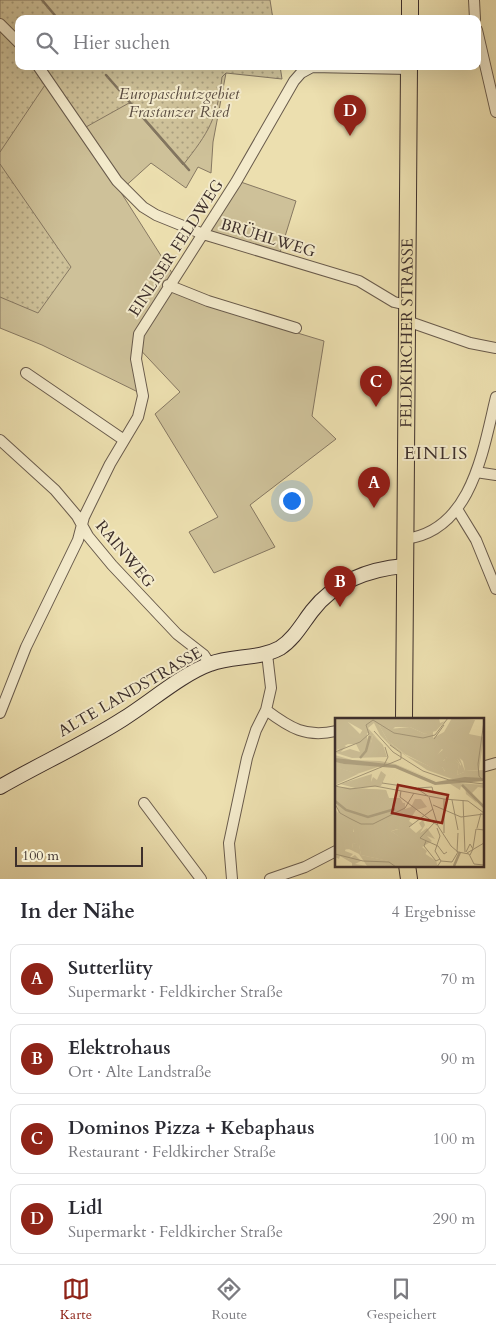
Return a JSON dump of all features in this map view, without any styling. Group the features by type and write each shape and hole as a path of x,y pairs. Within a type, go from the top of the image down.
{"main road":[{"path":"410,0 410,15"},
{"name":"FELDKIRCHER STRASSE","path":"404,718 409,70"},
{"name":"ALTE LANDSTRASSE","path":"0,787 120,721 210,664 267,654 289,641 321,600 339,585 360,576 391,567 404,566"},
{"path":"407,866 408,879"}],"street":[{"path":"474,0 476,15"},
{"path":"0,24 15,40"},
{"path":"481,60 496,112"},
{"name":"BRÜHLWEG","path":"41,70 125,191 156,215 203,234 359,281 394,302 407,313 470,343 496,348"},
{"name":"EINLISER FELDWEG","path":"0,713 4,698 26,647 78,540 82,526 110,464 138,417 144,396 136,359 139,334 168,285 203,234 294,80 306,70"},
{"path":"168,285 208,302 296,328"},
{"path":"26,373 124,440"},
{"path":"404,539 423,535 457,509 465,498 476,472 496,397"},
{"name":"RAINWEG","path":"0,440 55,490 77,516 82,526 112,565 176,634 204,655 210,664"},
{"path":"476,472 496,475"},
{"path":"457,509 476,540 496,589"},
{"path":"232,879 229,843 247,758 256,730 266,710 271,688 267,654"},
{"path":"266,710 284,724 304,732 321,735 335,731"},
{"path":"144,802 201,879"},
{"path":"270,879 305,867 335,852"}],"green space":[{"path":"0,0 15,15 15,70 199,70 226,73 213,142 211,173 198,167 186,188 151,163 120,191 172,273 165,286 205,305 324,341 312,416 336,439 250,505 275,547 214,573 189,532 218,517 155,414 180,392 133,342 140,393 42,345 0,328"},
{"name":"Europaschutzgebiet Frastanzer Ried","path":"0,0 270,0 272,15 15,15 15,70 281,70 282,79 226,73 222,77 217,104 210,124 183,165 129,103 86,127 47,82 0,152"},
{"path":"0,164 71,267 38,313 0,297"},
{"path":"232,179 296,201 278,259 197,238"}],"waterway":[{"path":"42,0 55,15"},
{"path":"106,75 189,170"}],"place":[{"name":"Lidl","path":"350,136"},
{"name":"Dominos Pizza + Kebaphaus","path":"376,407"},
{"name":"Sutterlüty","path":"374,508"},
{"name":"Elektrohaus","path":"340,607"}],"district":[{"name":"EINLIS","path":"436,453"}]}
